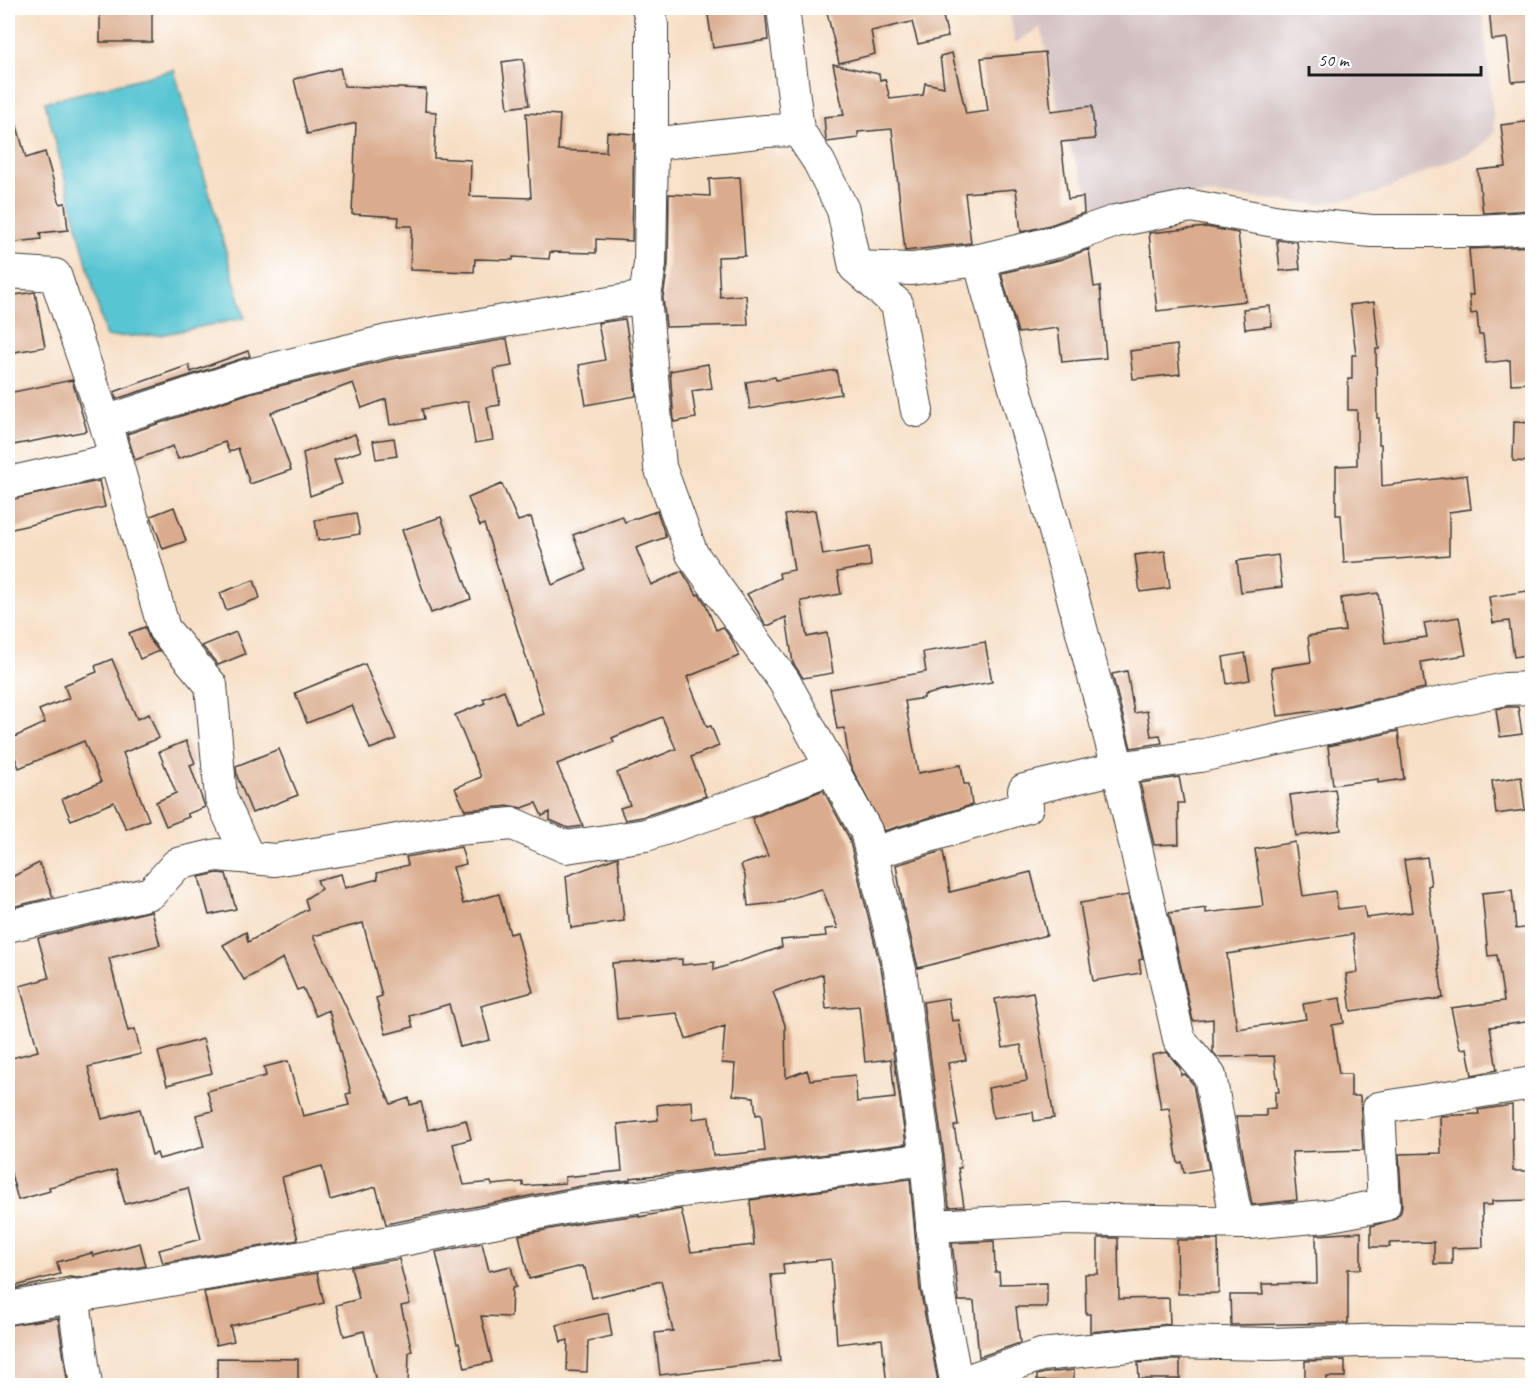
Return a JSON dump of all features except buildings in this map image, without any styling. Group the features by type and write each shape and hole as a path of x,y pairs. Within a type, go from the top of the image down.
{"street":[{"path":"648,8 652,25 652,144 650,264 645,297 660,467 692,554 784,681 866,831 900,970 926,1159 938,1287 957,1385 1041,1355 1168,1342 1271,1344 1390,1340 1533,1342"},
{"path":"783,8 798,130 819,162 843,210 855,267 897,304 917,411"},
{"path":"652,144 766,131 798,130"},
{"path":"855,267 912,269 980,260 1055,243 1116,221 1191,206 1280,222 1372,231 1478,231 1533,228"},
{"path":"980,260 1118,768 1179,1039 1210,1076 1233,1202 1239,1223"},
{"path":"8,272 55,275 105,422 164,629 211,685 222,798 249,857"},
{"path":"105,422 245,376 387,341 645,297"},
{"path":"8,483 115,459"},
{"path":"872,853 1027,807 1024,790 1118,768 1200,756 1505,689 1533,688"},
{"path":"8,926 151,893 177,864 217,855 275,860 457,829 513,824 566,846 646,835 738,804 831,768"},
{"path":"932,1226 1066,1219 1239,1223 1325,1216 1384,1205 1379,1108 1533,1083"},
{"path":"8,1308 407,1239 584,1204 926,1159"},
{"path":"73,1295 86,1386"}],"shaded area":[{"path":"1009,8 1482,8 1495,132 1479,149 1375,194 1317,204 1206,194 1097,211 1064,134 1041,27 1015,43"}],"water":[{"path":"174,70 245,318 160,335 106,337 45,102"}]}
